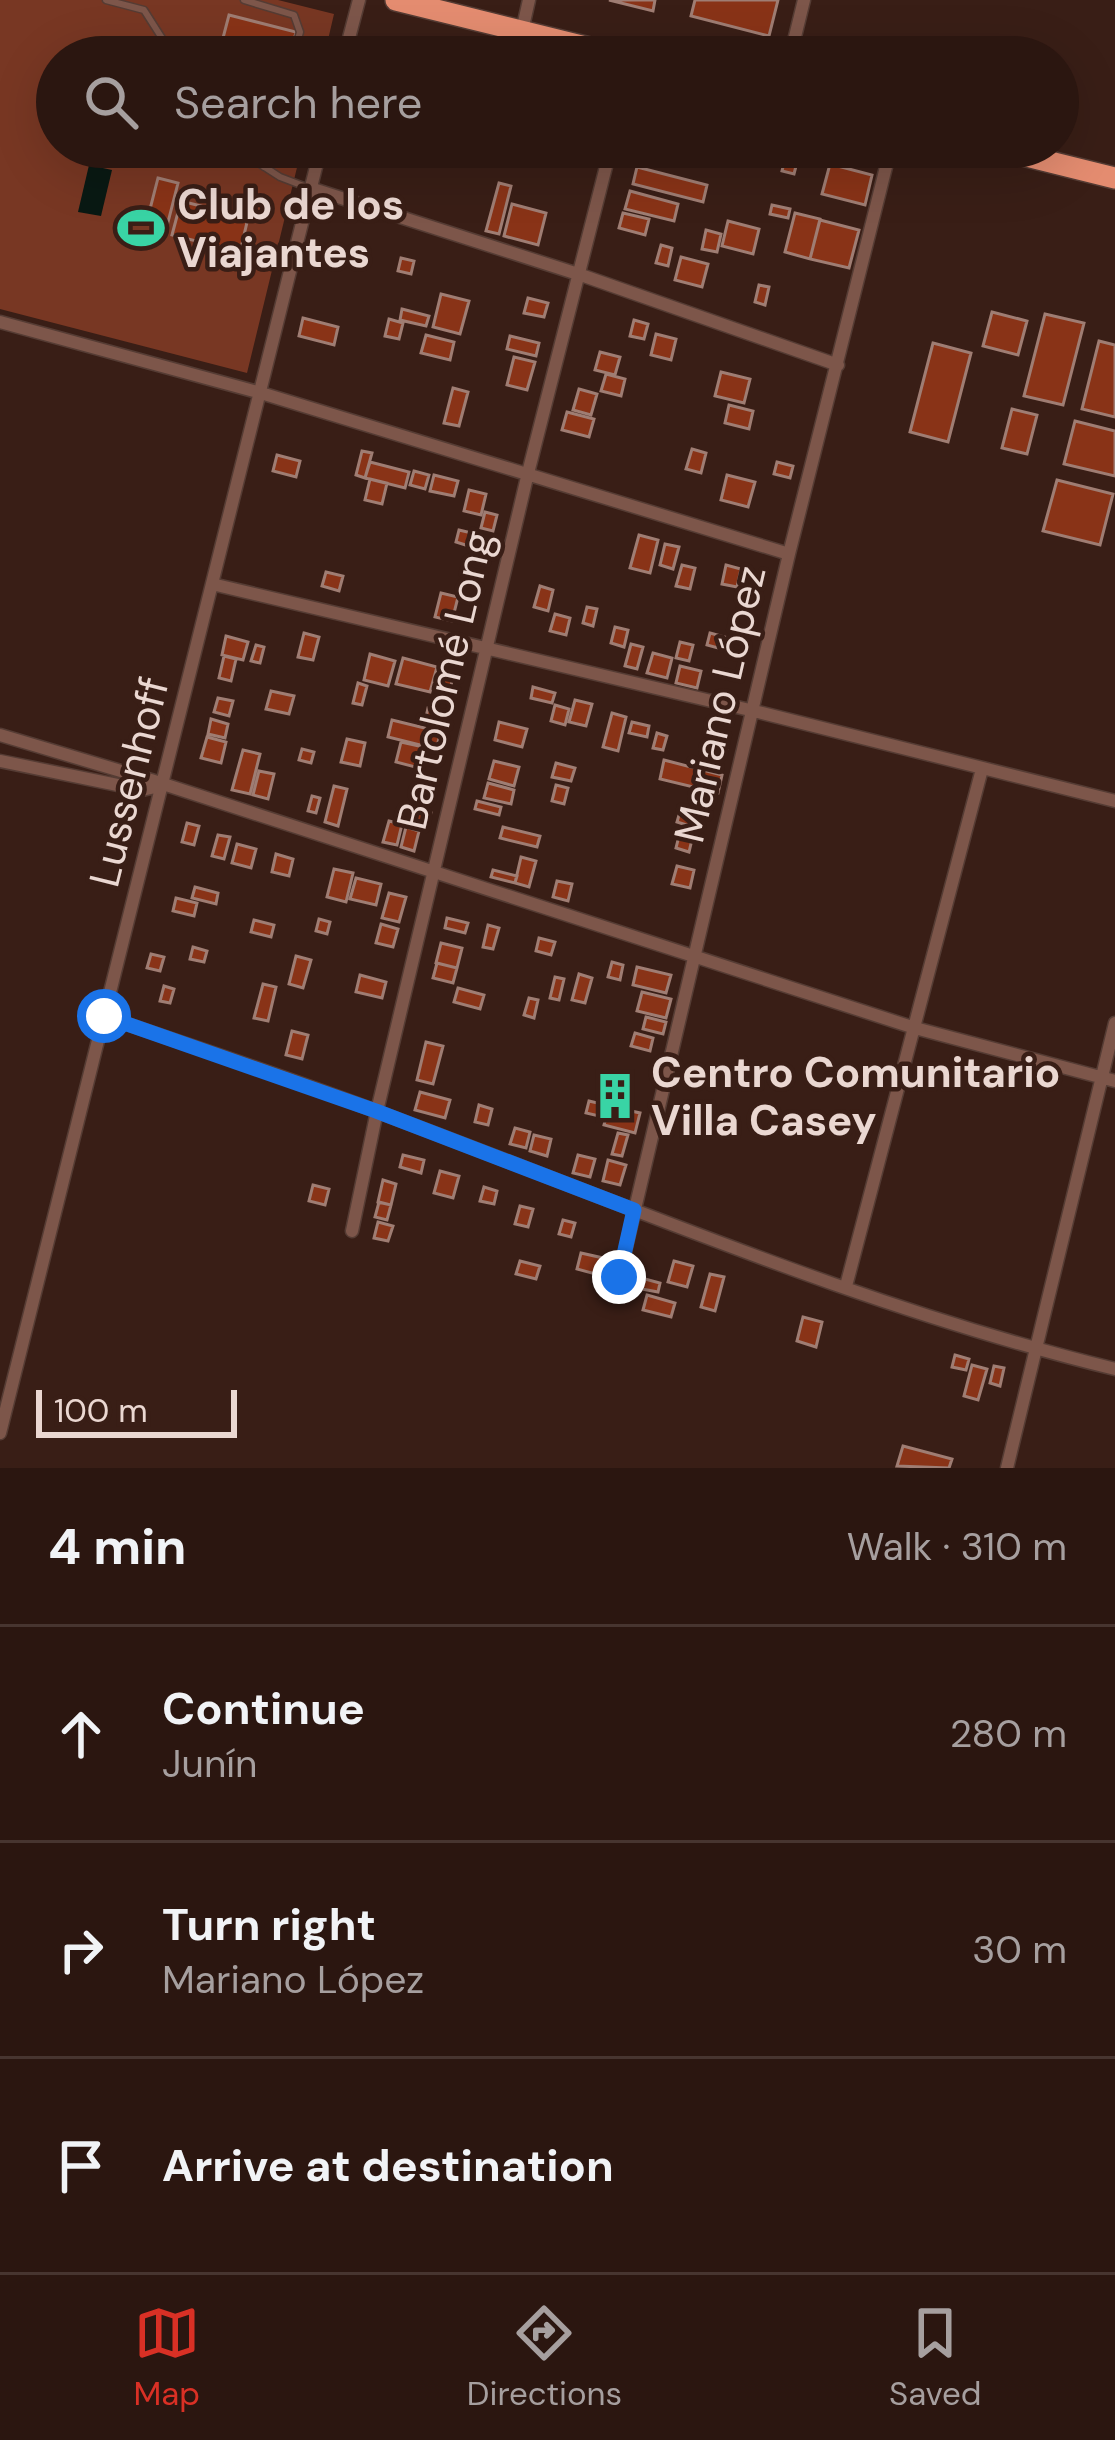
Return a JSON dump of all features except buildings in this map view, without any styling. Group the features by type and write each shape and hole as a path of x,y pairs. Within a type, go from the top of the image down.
{"highway":[{"path":"396,0 542,36"},
{"path":"1075,168 1115,178"}],"street":[{"path":"349,36 358,0"},
{"path":"522,31 529,0"},
{"path":"795,36 804,0"},
{"name":"Lussenhoff","path":"0,1433 315,168"},
{"name":"Bartolomé Long","path":"352,1231 376,1111 528,473 606,168"},
{"name":"Mariano López","path":"619,1277 886,168"},
{"path":"310,188 581,274 838,364"},
{"path":"0,322 261,393 790,554"},
{"path":"212,584 1115,801"},
{"path":"0,735 915,1028 1108,1079"},
{"path":"0,761 142,790 161,786"},
{"path":"846,1286 982,769"},
{"path":"104,1016 376,1111 846,1286 1035,1349 1115,1369"},
{"path":"1006,1468 1108,1079 1115,1023"}],"lane":[{"path":"106,0 144,10 161,36"},
{"path":"133,6 143,0"},
{"path":"244,0 294,15 299,36"},
{"path":"266,168 310,188"}],"shaded area":[{"name":"Club de los Viajantes","path":"0,0 278,0 334,14 329,36 36,36 36,168 297,168 247,373 0,309"},
{"path":"88,168 112,170 101,216 78,212"}],"place":[{"name":"Club de los Viajantes","path":"141,228"},
{"name":"Centro Comunitario Villa Casey","path":"615,1096"}],"route":[{"path":"104,1016 376,1111 634,1210 619,1277"}]}
